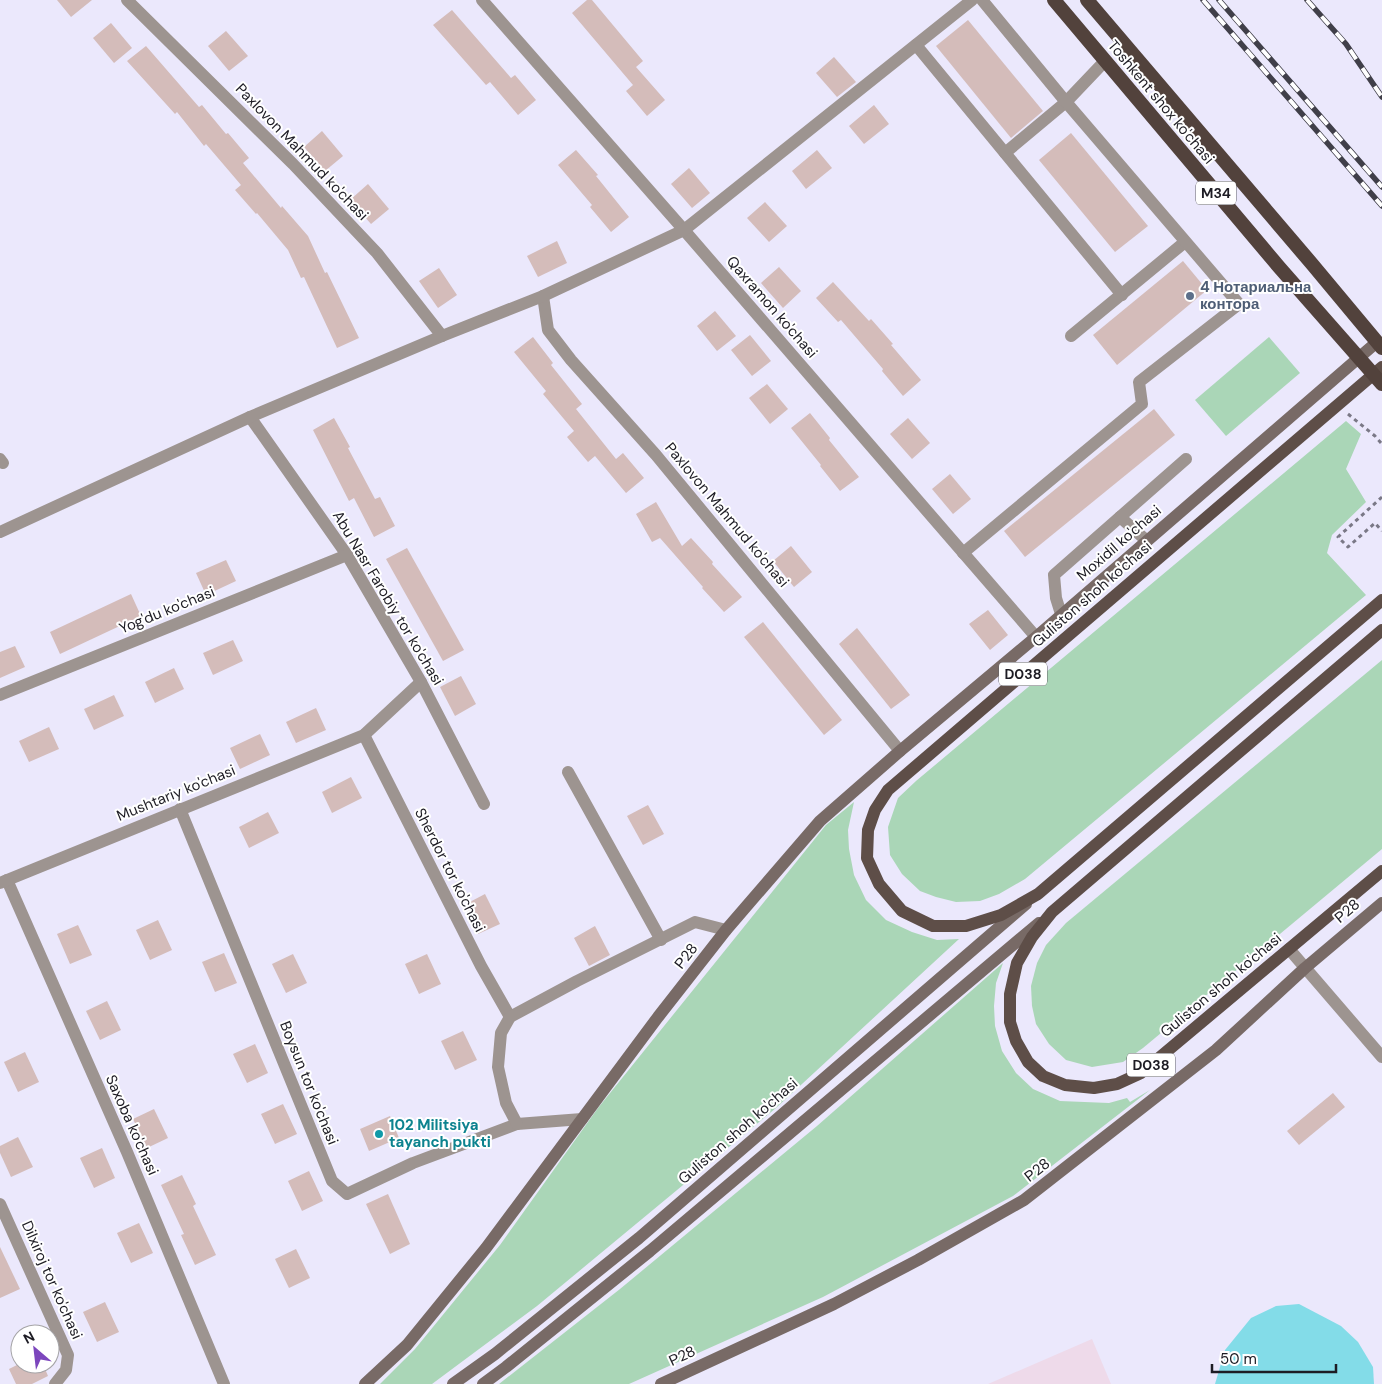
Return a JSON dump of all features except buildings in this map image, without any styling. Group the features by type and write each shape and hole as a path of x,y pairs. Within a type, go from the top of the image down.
{"highway":[{"name":"Toshkent shox ko'chasi","path":"1054,0 1279,268 1358,358 1379,375"},
{"name":"Toshkent shox ko'chasi","path":"1087,0 1379,345"},
{"path":"1078,28 1079,20 1083,13 1098,12"}],"main road":[{"name":"Moxidil ko'chasi","path":"900,751 1036,637 1358,358 1379,345"},
{"name":"Guliston shoh ko'chasi","path":"1038,894 1001,915 966,926 933,926 902,911 879,884 867,858 868,830 875,810 888,790 907,772 1379,375"},
{"name":"Guliston shoh ko'chasi","path":"453,1384 495,1354 639,1238 1382,600"},
{"name":"Guliston shoh ko'chasi","path":"482,1384 506,1367 650,1251 1052,912 1382,630"},
{"name":"Р28","path":"366,1384 407,1345 486,1248 658,1017 726,930 820,821 900,751"},
{"name":"Guliston shoh ko'chasi","path":"1052,912 1032,937 1017,963 1010,994 1010,1022 1016,1041 1028,1062 1043,1076 1066,1086 1094,1088 1117,1084 1141,1072 1382,871"},
{"name":"Р28","path":"661,1384 834,1304 918,1260 1024,1200 1216,1050 1305,968 1382,903"}],"street":[{"name":"Paxlovon Mahmud ko'chasi","path":"127,0 293,164 377,253 442,336"},
{"name":"Qaxramon ko'chasi","path":"482,0 1036,637"},
{"path":"0,532 250,418 442,336 543,296 684,230 972,0"},
{"path":"963,553 1142,404 1139,382 1239,304 1066,102 982,0"},
{"path":"916,46 1122,294"},
{"path":"1005,153 1066,102 1105,61"},
{"path":"1071,336 1185,242"},
{"name":"Paxlovon Mahmud ko'chasi","path":"543,296 548,330 571,360 656,455 900,751"},
{"name":"Abu Nasr Farobiy tor ko'chasi","path":"250,418 347,555 421,682 484,804"},
{"path":"1062,614 1056,598 1054,575 1186,459"},
{"path":"1120,517 1146,541"},
{"name":"Yog'du ko'chasi","path":"0,694 347,555"},
{"path":"364,735 421,682"},
{"name":"Mushtariy ko'chasi","path":"3,881 364,735"},
{"name":"Sherdor tor ko'chasi","path":"364,735 481,966 510,1017"},
{"path":"568,772 661,940"},
{"name":"Boysun tor ko'chasi","path":"180,809 332,1181 347,1194 413,1163 517,1124"},
{"name":"Saxoba ko'chasi","path":"3,881 127,1152 224,1384"},
{"path":"582,1119 517,1124 506,1103 498,1067 502,1033 510,1017 695,922 726,930"},
{"path":"1289,949 1382,1057"},
{"name":"Dilxiroj tor ko'chasi","path":"0,1204 68,1355 66,1370 55,1384"}],"path":[{"path":"1347,413 1382,444"},
{"path":"1382,497 1338,537 1348,547 1375,523 1382,531"}],"shaded area":[{"path":"1092,1339 1111,1384 988,1384"}],"green space":[{"path":"1269,337 1300,373 1226,436 1195,400"},
{"path":"1346,421 1361,434 1346,469 1366,502 1332,535 1327,553 1366,595 1025,879 999,894 980,901 956,902 920,891 902,874 890,855 888,827 898,798"},
{"path":"1382,660 1382,849 1143,1048 1123,1062 1092,1067 1066,1060 1049,1044 1036,1024 1032,1006 1031,986 1037,963 1046,945 1066,923"},
{"path":"854,802 848,830 849,849 854,875 866,900 886,920 912,932 937,940 959,939 776,1108 537,1306 432,1384 380,1384 415,1349 500,1245 598,1108 826,825"},
{"path":"1003,963 996,983 995,1026 1002,1051 1016,1073 1033,1089 1060,1101 1109,1103 1127,1098 1130,1102 1150,1090 1013,1196 823,1297 629,1384 499,1384 620,1289 817,1126"}],"water":[{"path":"1299,1304 1341,1326 1358,1342 1373,1367 1374,1384 1215,1384 1225,1350 1251,1318 1276,1306"}],"railway":[{"path":"1203,0 1382,206"},
{"path":"1219,0 1382,187"},
{"path":"1307,0 1346,44 1382,97"}],"place":[{"name":"4 Нотариальна контора","path":"1190,296"},
{"name":"102 Militsiya tayanch pukti","path":"379,1134"}]}
